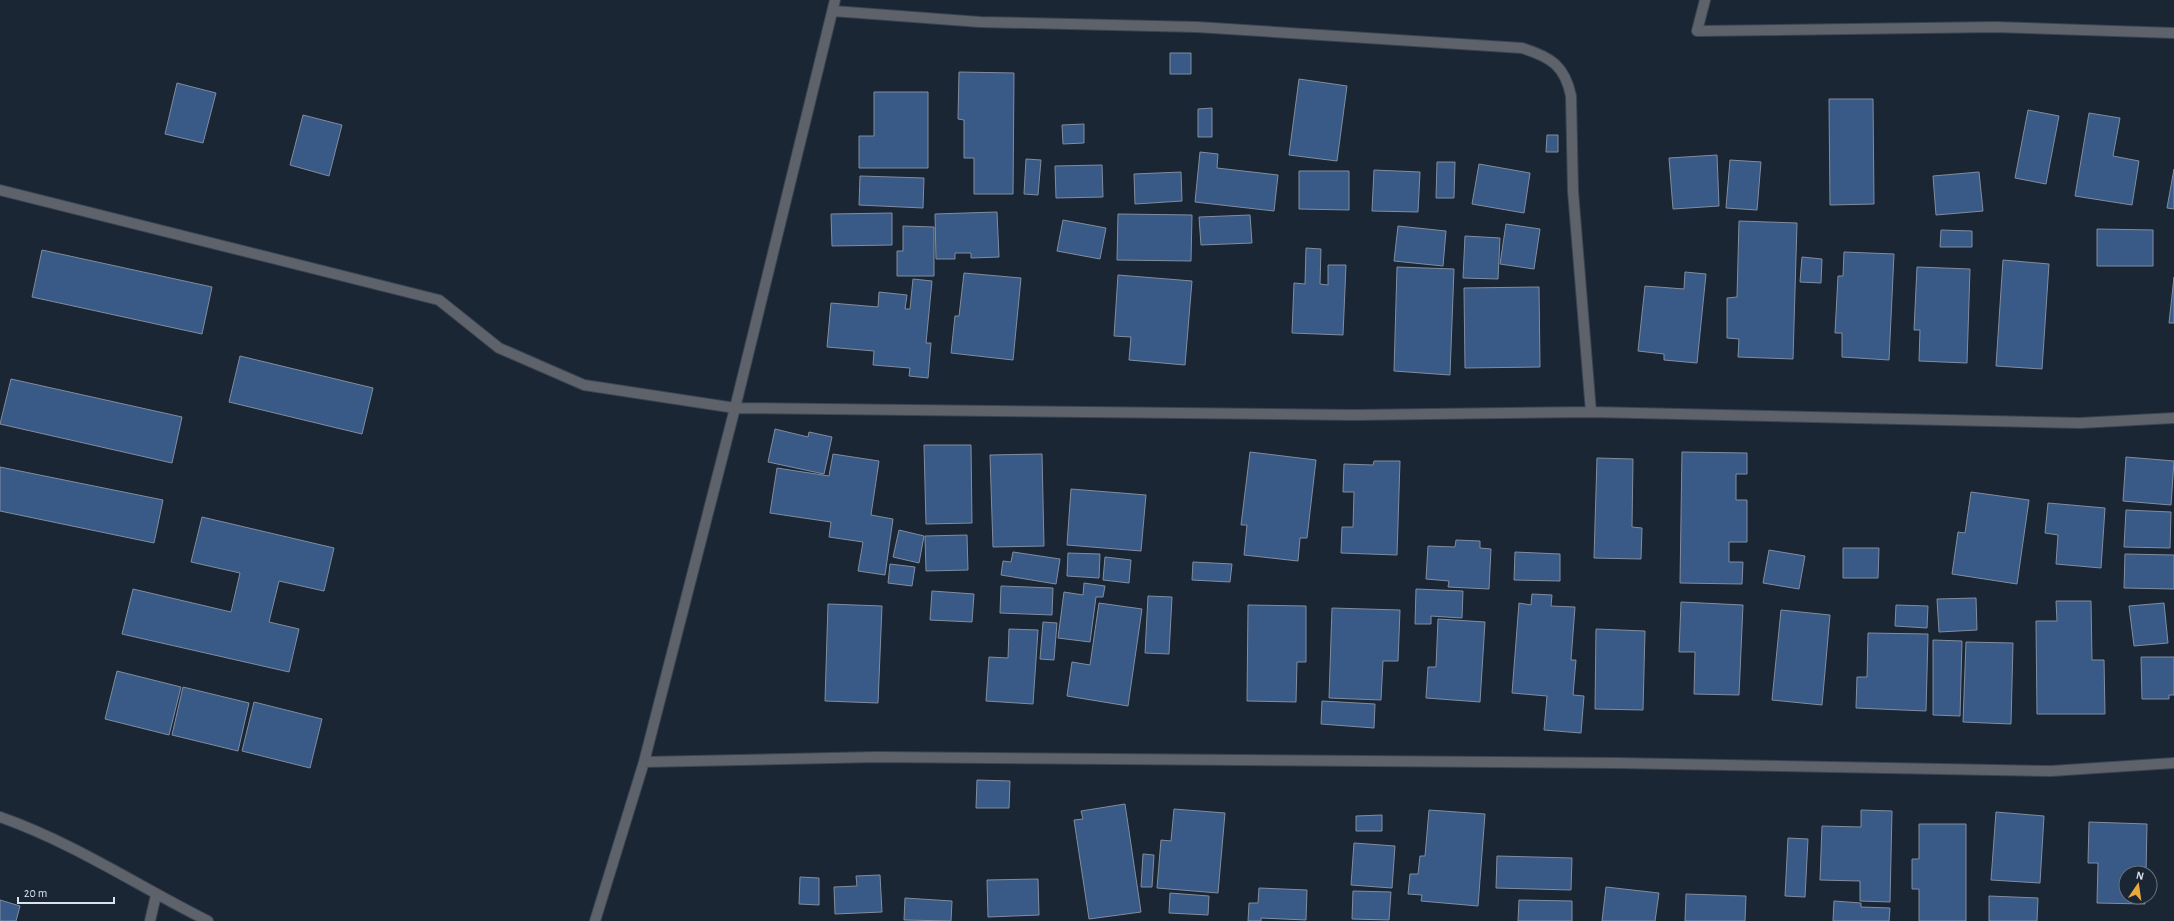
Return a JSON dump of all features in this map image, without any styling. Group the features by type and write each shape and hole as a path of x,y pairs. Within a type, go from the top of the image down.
{"street":[{"path":"595,921 644,762 735,408 835,0"},
{"path":"1705,0 1696,31 1995,27 2174,33"},
{"path":"833,11 980,22 1197,27 1522,48 1541,54 1557,64 1568,81 1571,96 1573,191 1591,412"},
{"path":"0,190 439,300 499,348 584,385 735,408 1354,415 1591,412 2080,423 2174,418"},
{"path":"644,762 885,757 1610,763 2052,771 2174,763"},
{"path":"0,817 28,827 87,854 156,895 208,921"},
{"path":"150,921 156,895"}],"building":[{"path":"1170,53 1191,53 1191,74 1170,74"},
{"path":"959,72 1014,73 1013,194 974,194 974,158 964,158 964,120 958,119"},
{"path":"1299,79 1347,86 1337,161 1289,155"},
{"path":"177,83 216,93 203,143 165,134"},
{"path":"874,92 928,92 928,168 859,168 859,136 874,136"},
{"path":"1829,99 1873,99 1874,204 1830,205"},
{"path":"1212,108 1212,137 1198,137 1198,109"},
{"path":"2028,110 2059,116 2046,184 2015,178"},
{"path":"2089,113 2120,118 2113,156 2139,161 2132,205 2075,196"},
{"path":"303,115 342,125 329,176 290,165"},
{"path":"1084,124 1084,143 1063,144 1062,125"},
{"path":"1547,135 1558,135 1558,152 1546,152"},
{"path":"1200,152 1218,154 1217,168 1278,175 1274,211 1195,202"},
{"path":"1717,155 1719,206 1673,209 1669,158"},
{"path":"1026,159 1041,160 1038,195 1024,194"},
{"path":"1730,160 1761,162 1757,210 1726,208"},
{"path":"1437,162 1455,162 1454,198 1436,198"},
{"path":"1479,164 1530,173 1524,213 1472,204"},
{"path":"1102,165 1103,197 1056,198 1055,166"},
{"path":"2174,169 2174,209 2167,208"},
{"path":"1374,170 1420,172 1418,212 1372,211"},
{"path":"1299,171 1349,171 1349,210 1299,209"},
{"path":"1181,172 1182,201 1135,204 1134,174"},
{"path":"1979,172 1983,211 1936,215 1933,176"},
{"path":"860,176 924,178 923,208 859,205"},
{"path":"997,212 999,257 971,258 971,253 955,253 955,259 936,259 935,214"},
{"path":"892,213 892,245 832,246 831,214"},
{"path":"1118,214 1192,215 1191,261 1117,260"},
{"path":"1250,215 1252,243 1201,245 1199,217"},
{"path":"1063,220 1106,228 1100,259 1057,251"},
{"path":"1739,221 1797,223 1793,359 1738,357 1739,339 1727,338 1727,298 1737,297"},
{"path":"1506,224 1540,229 1534,269 1500,264"},
{"path":"903,226 934,227 934,276 897,276 897,251 903,251"},
{"path":"1398,226 1446,231 1443,266 1394,261"},
{"path":"2097,229 2153,230 2153,266 2097,266"},
{"path":"1941,230 1972,231 1972,247 1940,247"},
{"path":"1465,236 1500,238 1498,279 1463,278"},
{"path":"1306,248 1321,249 1320,284 1328,285 1328,265 1346,265 1343,335 1292,333 1294,283 1305,284"},
{"path":"42,250 212,287 202,334 32,297"},
{"path":"1844,252 1894,254 1889,360 1842,357 1842,333 1835,333 1838,276 1843,276"},
{"path":"1802,257 1822,259 1821,283 1800,282"},
{"path":"2003,260 2049,264 2042,369 1996,366"},
{"path":"1397,267 1454,269 1450,375 1394,371"},
{"path":"1917,267 1970,269 1967,363 1919,361 1920,330 1914,330"},
{"path":"1685,272 1706,274 1697,363 1664,360 1664,354 1638,351 1645,286 1684,289"},
{"path":"964,273 1021,278 1013,360 951,353 955,316 959,316"},
{"path":"1118,275 1192,281 1185,365 1129,360 1131,337 1114,336"},
{"path":"2174,277 2174,323 2169,323"},
{"path":"913,279 932,281 926,343 931,343 928,378 909,376 910,368 873,365 874,351 827,347 831,303 878,307 879,292 907,295 905,309 910,309"},
{"path":"1539,287 1540,367 1465,368 1464,288"},
{"path":"240,356 373,388 362,434 229,402"},
{"path":"11,379 182,417 172,463 0,424"},
{"path":"775,429 808,437 809,432 832,437 824,474 768,462"},
{"path":"924,445 971,445 972,523 926,524"},
{"path":"1250,452 1316,460 1307,538 1300,538 1298,561 1244,555 1247,525 1241,525"},
{"path":"1682,452 1747,453 1747,474 1736,474 1736,500 1747,500 1747,542 1729,542 1729,562 1743,562 1742,584 1680,583"},
{"path":"833,454 879,461 871,515 893,519 885,575 858,571 863,542 829,537 831,522 770,513 777,468 829,476"},
{"path":"1042,454 1044,546 993,547 990,455"},
{"path":"2126,457 2174,461 2171,505 2123,501"},
{"path":"1597,458 1633,459 1632,527 1642,528 1641,559 1594,558"},
{"path":"1374,461 1400,461 1397,555 1341,553 1342,527 1353,527 1354,492 1343,492 1344,464 1373,465"},
{"path":"0,467 163,500 154,543 0,511"},
{"path":"1071,489 1146,495 1141,551 1067,545"},
{"path":"1971,492 2029,500 2017,584 1952,574 1958,532 1965,533"},
{"path":"2048,503 2105,508 2101,568 2056,564 2058,535 2045,533"},
{"path":"2126,510 2171,512 2170,548 2124,547"},
{"path":"202,517 334,548 324,591 279,581 269,622 299,629 289,672 122,634 133,589 231,612 240,573 191,562"},
{"path":"899,530 924,536 919,563 893,557"},
{"path":"967,535 968,570 926,571 925,536"},
{"path":"1456,540 1480,541 1480,548 1491,549 1489,589 1448,587 1449,581 1426,579 1428,546 1455,547"},
{"path":"1843,548 1879,548 1878,578 1843,578"},
{"path":"1769,550 1805,556 1799,589 1763,583"},
{"path":"1013,552 1060,559 1056,584 1001,575 1003,561 1011,562"},
{"path":"1515,552 1560,554 1560,581 1514,580"},
{"path":"1068,553 1100,554 1099,578 1067,576"},
{"path":"2125,554 2174,555 2174,589 2124,588"},
{"path":"1105,557 1131,560 1129,583 1103,580"},
{"path":"1193,562 1232,564 1230,582 1192,580"},
{"path":"890,564 915,567 912,586 888,583"},
{"path":"1084,583 1105,586 1103,597 1096,597 1090,642 1058,638 1064,592 1083,595"},
{"path":"1001,586 1053,588 1052,615 1000,613"},
{"path":"1416,589 1463,591 1462,618 1431,616 1431,624 1415,624"},
{"path":"932,591 974,594 972,622 930,620"},
{"path":"1532,594 1552,595 1551,606 1575,607 1571,660 1576,660 1573,695 1584,696 1581,733 1544,730 1547,696 1512,693 1519,603 1531,605"},
{"path":"1148,596 1172,597 1169,654 1145,653"},
{"path":"1976,598 1977,630 1939,632 1937,599"},
{"path":"2056,601 2091,601 2092,660 2104,660 2105,714 2037,714 2036,621 2057,621"},
{"path":"1681,602 1743,605 1739,695 1694,694 1695,652 1679,652"},
{"path":"1099,603 1142,609 1128,706 1067,696 1072,662 1090,665"},
{"path":"2164,603 2168,643 2134,646 2129,606"},
{"path":"828,604 882,606 878,703 825,701"},
{"path":"1248,605 1306,606 1306,662 1297,662 1296,702 1247,701"},
{"path":"1896,605 1928,606 1927,628 1895,626"},
{"path":"1332,608 1400,610 1398,661 1383,661 1381,700 1329,698"},
{"path":"1781,610 1830,615 1822,705 1772,700"},
{"path":"1438,619 1485,622 1480,702 1426,698 1428,667 1436,667"},
{"path":"1043,622 1057,623 1054,660 1040,659"},
{"path":"1009,629 1038,630 1033,704 986,701 989,657 1008,658"},
{"path":"1596,629 1645,631 1643,710 1595,709"},
{"path":"1868,633 1928,634 1926,711 1856,708 1857,677 1867,677"},
{"path":"1933,640 1962,641 1960,716 1933,715"},
{"path":"1966,642 2013,643 2011,724 1963,722"},
{"path":"2141,657 2174,657 2174,695 2169,695 2169,699 2142,699"},
{"path":"117,671 181,687 169,735 105,719"},
{"path":"183,687 249,703 238,751 172,735"},
{"path":"1322,701 1375,704 1374,728 1321,724"},
{"path":"254,702 322,719 310,768 242,751"},
{"path":"977,780 1010,781 1009,808 976,808"},
{"path":"1125,804 1141,912 1089,919 1074,820 1083,819 1081,811"},
{"path":"1174,809 1225,813 1218,893 1157,888 1161,840 1171,841"},
{"path":"1429,810 1485,814 1478,906 1421,901 1422,895 1408,894 1410,874 1418,874 1420,856 1425,856"},
{"path":"1861,810 1892,811 1890,902 1860,901 1860,881 1820,880 1822,826 1861,827"},
{"path":"1996,812 2044,816 2040,883 1991,880"},
{"path":"1382,815 1382,831 1356,831 1356,816"},
{"path":"2089,822 2147,824 2146,865 2118,865 2118,903 2097,903 2098,863 2088,863"},
{"path":"1919,824 1966,824 1966,921 1919,921 1919,889 1912,889 1912,859 1919,859"},
{"path":"1788,838 1808,839 1805,897 1785,896"},
{"path":"1354,843 1395,846 1392,888 1351,885"},
{"path":"1143,854 1154,855 1152,887 1141,887"},
{"path":"1497,856 1572,858 1571,890 1496,888"},
{"path":"880,875 882,912 835,914 834,887 857,886 856,876"},
{"path":"800,877 819,878 819,905 799,904"},
{"path":"1038,879 1039,915 988,917 987,880"},
{"path":"1606,887 1659,893 1655,921 1602,921"},
{"path":"1259,888 1307,890 1306,920 1261,918 1261,921 1248,921 1249,903 1258,903"},
{"path":"1353,891 1391,892 1389,920 1352,919"},
{"path":"1170,893 1209,896 1208,915 1169,913"},
{"path":"1686,894 1746,896 1745,921 1685,921"},
{"path":"1989,896 2038,898 2037,921 1989,921"},
{"path":"905,898 952,901 951,921 904,920"},
{"path":"0,900 20,906 16,921 0,921"},
{"path":"1519,900 1572,901 1572,921 1518,921"},
{"path":"1834,901 1861,903 1861,907 1890,908 1889,921 1833,921"}]}
